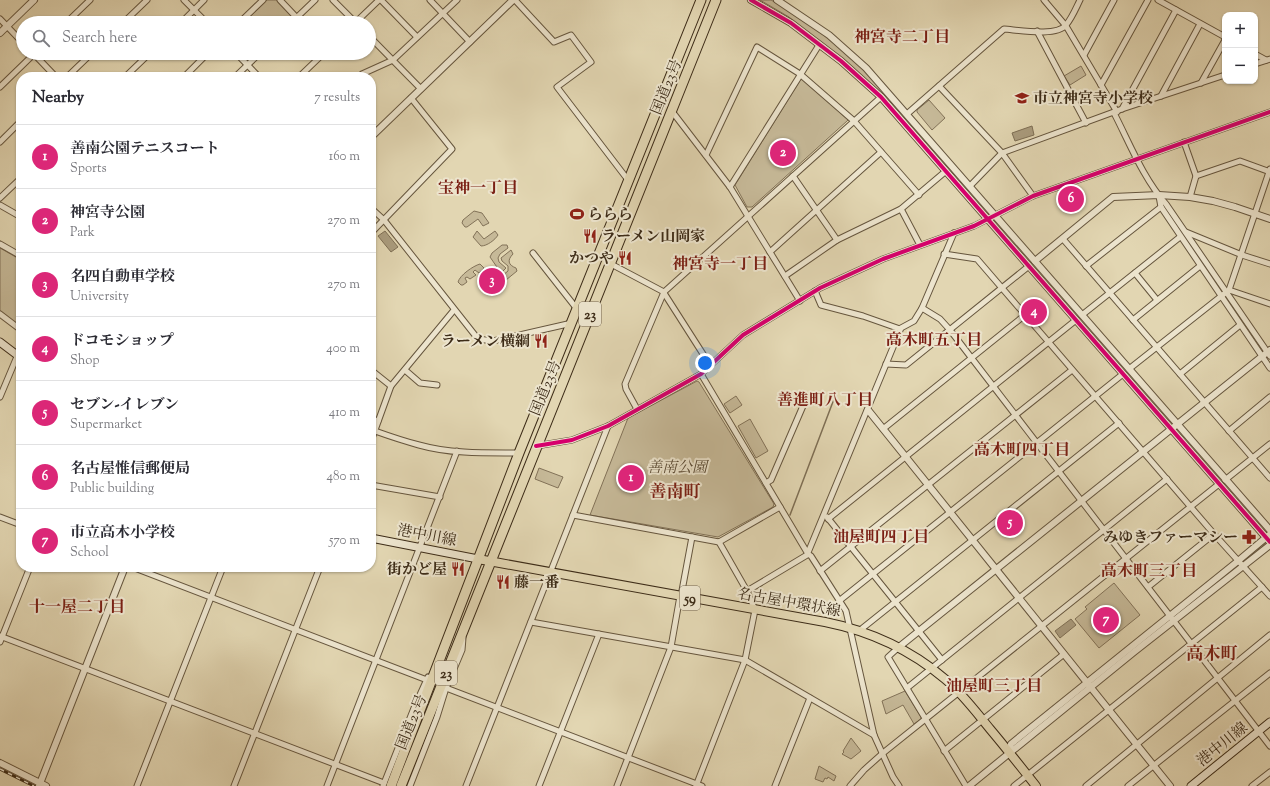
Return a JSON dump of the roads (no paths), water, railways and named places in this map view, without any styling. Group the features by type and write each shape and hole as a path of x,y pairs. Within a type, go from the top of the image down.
{"highway":[{"name":"国道23号","path":"401,786 423,716 478,559 701,0"},
{"name":"国道23号","path":"386,785 423,716 465,627 536,446 611,264 716,0"}],"main road":[{"path":"0,342 16,354"},
{"name":"港中川線","path":"376,539 478,559"},
{"name":"名古屋中環状線","path":"478,559 848,627 900,647 932,668 959,692 983,719 1036,786"},
{"name":"港中川線","path":"1190,786 1270,722"}],"street":[{"path":"17,16 34,0"},
{"path":"73,16 90,0"},
{"path":"130,16 147,0"},
{"path":"184,0 200,16"},
{"path":"188,16 204,0"},
{"path":"246,16 263,0"},
{"path":"280,0 295,16"},
{"path":"299,16 315,0"},
{"path":"333,0 348,16"},
{"path":"363,16 380,0 417,37"},
{"path":"430,0 470,42"},
{"path":"366,72 393,60 457,0"},
{"path":"376,132 514,0 554,42 572,35 591,62 557,87 628,180"},
{"path":"751,0 791,23 841,61 881,97 1171,430 1269,540 1172,619 1011,744 1009,752 967,786 925,720 888,657 919,631 996,570 1171,430 1204,403 1267,354"},
{"path":"1044,0 1066,26 1084,55 1115,112 1137,159 1224,293 1267,354 1270,368"},
{"path":"907,114 1004,29 1037,31 1060,30 1066,26 1080,0"},
{"path":"1084,55 1114,0"},
{"path":"1101,85 1148,0"},
{"path":"1158,0 1222,37"},
{"path":"779,1 829,35 866,68 1270,530"},
{"path":"1122,109 1176,10"},
{"path":"0,33 16,17"},
{"path":"0,19 16,36"},
{"path":"1161,96 1200,24"},
{"path":"1037,31 1086,123"},
{"path":"376,43 421,89"},
{"path":"1201,83 1222,44"},
{"path":"730,187 819,45"},
{"path":"706,155 757,47 800,74 854,121 918,195"},
{"path":"1258,55 1268,60"},
{"path":"0,87 27,60"},
{"path":"40,60 51,72"},
{"path":"72,72 85,60"},
{"path":"130,72 143,60"},
{"path":"189,72 201,60"},
{"path":"243,60 254,72"},
{"path":"241,72 253,60"},
{"path":"304,72 317,60"},
{"path":"1258,63 1268,60"},
{"path":"970,186 1002,153 1122,109 1222,75"},
{"path":"939,86 1002,153 1033,196"},
{"path":"637,409 626,389 626,384 664,293 881,97"},
{"path":"376,228 452,149 411,98"},
{"path":"671,110 730,187 800,300"},
{"path":"536,446 572,440 608,426 700,374 742,335 815,291 884,259 954,232 974,226 1033,196 1270,112"},
{"path":"0,142 16,126"},
{"path":"1184,142 1196,176 1190,197"},
{"path":"770,252 881,152"},
{"path":"1129,369 1224,293 1242,255 1270,171 1240,161 1196,176"},
{"path":"785,276 837,240 901,209 946,171"},
{"path":"793,176 837,240"},
{"path":"0,198 16,183"},
{"path":"1159,195 1160,207 1180,237 1200,266 1224,293 1240,325 1267,354"},
{"path":"1035,261 1113,197 1159,195 1190,197 1213,201 1270,219"},
{"path":"0,205 16,214"},
{"path":"1086,266 1160,207"},
{"path":"901,209 920,245"},
{"path":"376,213 384,220 478,340 493,341 572,323"},
{"path":"747,591 808,554 827,517 900,329 914,321 922,308 954,232"},
{"path":"1185,232 1242,255 1270,264"},
{"path":"1082,315 1180,237"},
{"path":"1063,239 1270,478"},
{"path":"0,244 16,253"},
{"path":"533,253 577,309"},
{"path":"944,254 976,259 1214,534 1270,596"},
{"path":"611,264 664,293 710,365"},
{"path":"886,364 906,365 1029,266"},
{"path":"1133,320 1200,266"},
{"path":"1135,273 1157,300"},
{"path":"815,291 821,305 863,316 900,329"},
{"path":"1224,293 1270,304"},
{"path":"922,308 940,319 950,330 1270,746"},
{"path":"376,428 391,386 454,310"},
{"path":"0,314 16,326"},
{"path":"883,429 1026,315"},
{"path":"827,517 906,457 1076,320"},
{"path":"1180,374 1240,325"},
{"path":"0,397 16,362"},
{"path":"405,370 420,383 437,385"},
{"path":"820,571 1072,370"},
{"path":"376,374 391,386"},
{"path":"700,374 808,554 811,556 846,611 848,627 874,735 893,777 899,786"},
{"path":"839,601 1123,374"},
{"path":"1229,431 1270,398"},
{"path":"766,483 771,480 806,399"},
{"path":"868,410 1170,786"},
{"path":"859,631 1119,423"},
{"path":"466,786 608,426"},
{"path":"376,431 420,445 457,451 481,454 519,453"},
{"path":"1225,480 1270,444"},
{"path":"327,786 421,548 457,451"},
{"path":"907,688 1168,480"},
{"path":"850,786 864,770 883,753 1219,484"},
{"path":"376,486 440,497"},
{"path":"573,515 718,542 780,507"},
{"path":"0,516 16,522"},
{"path":"827,517 942,660"},
{"path":"1148,587 1214,534"},
{"path":"617,786 671,647 692,537"},
{"path":"696,785 745,660 756,610 747,591 718,542"},
{"path":"28,572 1,638 85,668 336,764 386,785 414,708 444,640 455,622"},
{"path":"0,762 41,785 123,572"},
{"path":"145,572 427,680"},
{"path":"137,786 221,572"},
{"path":"234,786 318,572"},
{"path":"1014,786 1262,587"},
{"path":"531,622 745,660 874,735"},
{"path":"410,786 437,717 446,688 462,650 465,627"},
{"path":"539,786 599,634"},
{"path":"1086,786 1270,635"},
{"path":"944,751 1064,654"},
{"path":"1128,786 1270,673"},
{"path":"446,688 696,785 702,786"},
{"path":"775,786 810,698"},
{"path":"1252,786 1270,772"}],"waterway":[{"path":"790,515 834,399"}],"railway":[{"path":"0,769 34,786"}],"place":[{"name":"市立神宮寺小学校","path":"1022,98"},
{"name":"神宮寺公園","path":"783,153"},
{"name":"名古屋惟信郵便局","path":"1071,199"},
{"name":"ららら","path":"577,214"},
{"name":"ラーメン山岡家","path":"590,236"},
{"name":"かつや","path":"625,258"},
{"name":"名四自動車学校","path":"492,281"},
{"name":"ドコモショップ","path":"1034,312"},
{"name":"ラーメン横綱","path":"541,341"},
{"name":"善南公園テニスコート","path":"631,478"},
{"name":"セブン-イレブン","path":"1010,523"},
{"name":"みゆきファーマシー","path":"1249,537"},
{"name":"街かど屋","path":"458,569"},
{"name":"藤一番","path":"503,582"},
{"name":"市立高木小学校","path":"1106,620"}],"district":[{"name":"神宮寺二丁目","path":"902,36"},
{"name":"宝神一丁目","path":"478,187"},
{"name":"神宮寺一丁目","path":"720,263"},
{"name":"高木町五丁目","path":"934,339"},
{"name":"善進町八丁目","path":"825,399"},
{"name":"高木町四丁目","path":"1022,449"},
{"name":"善南町","path":"675,491"},
{"name":"油屋町四丁目","path":"881,536"},
{"name":"高木町三丁目","path":"1149,570"},
{"name":"十一屋二丁目","path":"77,606"},
{"name":"高木町","path":"1212,653"},
{"name":"油屋町三丁目","path":"994,685"}],"park label":[{"name":"善南公園","path":"677,467"}]}
